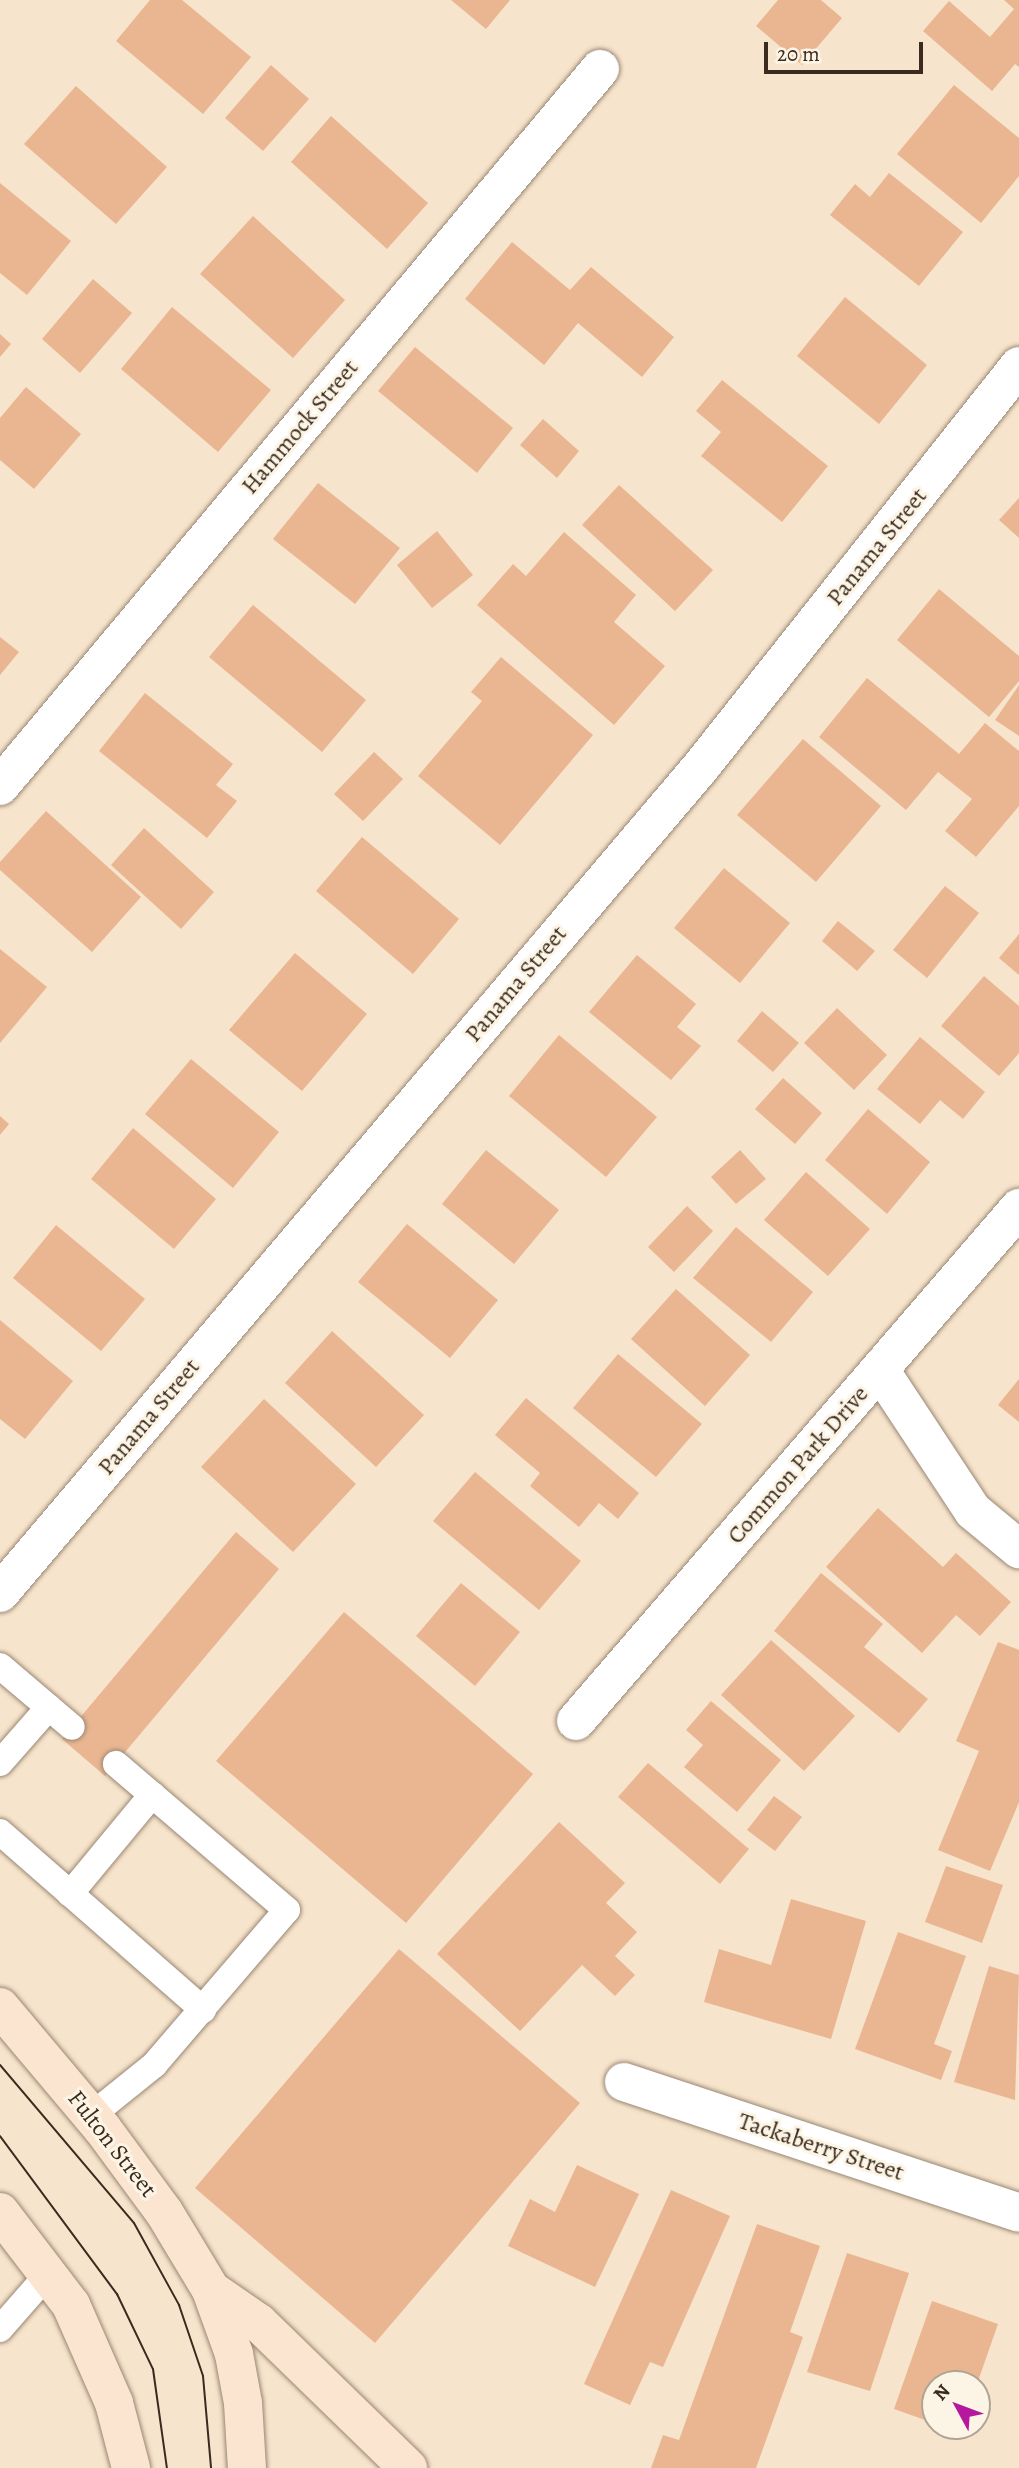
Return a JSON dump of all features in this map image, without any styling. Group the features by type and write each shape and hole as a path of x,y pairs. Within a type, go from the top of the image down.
{"main road":[{"name":"Fulton Street","path":"0,2007 92,2115 164,2212 211,2290"},
{"path":"0,2212 71,2305 97,2360 131,2468"},
{"path":"211,2290 234,2354 243,2403 247,2468"},
{"path":"211,2290 259,2323 408,2468"}],"street":[{"name":"Hammock Street","path":"0,786 600,69"},
{"name":"Panama Street","path":"0,1593 700,768 1019,366"},
{"name":"Common Park Drive","path":"576,1721 1019,1208"},
{"path":"880,1370 973,1511 1019,1549"},
{"name":"Tackaberry Street","path":"624,2082 1019,2213"}],"lane":[{"path":"0,1666 72,1727"},
{"path":"0,1763 48,1707"},
{"path":"92,2115 154,2065 287,1910 116,1764"},
{"path":"70,1894 152,1795"},
{"path":"0,1832 203,2010"},
{"path":"3,2318 49,2273"}],"building":[{"path":"150,0 182,0 251,57 203,114 116,41"},
{"path":"451,0 510,0 486,29"},
{"path":"778,0 821,0 842,18 802,65 756,26"},
{"path":"1004,0 1019,0 1019,67 1015,64 992,91 923,31 949,1 990,37 1014,9"},
{"path":"271,65 309,99 263,151 225,118"},
{"path":"954,85 1019,138 1019,176 981,223 897,154"},
{"path":"76,86 167,167 116,224 24,144"},
{"path":"331,116 428,203 387,249 291,162"},
{"path":"889,173 963,232 919,286 830,215 855,184 870,197"},
{"path":"0,183 71,241 27,295 0,273"},
{"path":"253,216 345,300 293,358 200,274"},
{"path":"512,242 570,290 591,267 674,337 642,377 578,323 544,365 465,299"},
{"path":"93,279 132,313 80,373 42,339"},
{"path":"845,297 927,365 879,424 797,356"},
{"path":"172,307 271,390 218,452 121,369"},
{"path":"0,334 11,344 0,357"},
{"path":"415,347 513,428 477,473 378,391"},
{"path":"722,380 828,466 782,522 701,456 721,432 696,411"},
{"path":"26,387 81,434 34,489 0,460 0,418"},
{"path":"543,419 579,451 557,478 520,445"},
{"path":"318,483 400,548 355,604 273,539"},
{"path":"619,485 713,570 675,611 582,525"},
{"path":"1019,498 1019,538 999,520"},
{"path":"437,531 473,575 432,608 397,565"},
{"path":"564,532 636,595 614,622 665,666 614,725 477,605 513,564 526,576"},
{"path":"939,589 1019,656 1019,681 989,717 897,640"},
{"path":"253,605 366,700 322,752 209,657"},
{"path":"0,637 19,652 0,675"},
{"path":"501,657 593,735 500,845 418,776 482,701 471,692"},
{"path":"867,678 959,754 985,723 1019,751 1019,806 976,857 945,831 972,799 938,772 906,810 819,737"},
{"path":"1019,685 1019,736 995,720"},
{"path":"145,693 233,764 216,785 237,801 207,838 99,751"},
{"path":"803,739 881,806 816,882 737,815"},
{"path":"374,752 403,779 363,821 334,794"},
{"path":"46,811 141,897 92,952 0,870 0,862"},
{"path":"144,828 214,892 181,929 111,865"},
{"path":"362,837 459,919 413,974 316,891"},
{"path":"724,868 790,923 740,983 674,928"},
{"path":"945,886 979,913 927,978 893,950"},
{"path":"838,921 875,951 857,971 822,941"},
{"path":"1019,934 1019,975 999,958"},
{"path":"0,949 47,987 0,1043"},
{"path":"295,953 367,1014 302,1091 229,1030"},
{"path":"637,955 696,1004 677,1027 701,1046 671,1080 589,1012"},
{"path":"984,976 1019,1006 1019,1053 999,1076 941,1026"},
{"path":"837,1008 887,1055 854,1090 804,1043"},
{"path":"762,1011 799,1043 773,1072 737,1041"},
{"path":"559,1035 657,1117 606,1177 509,1096"},
{"path":"920,1037 985,1092 963,1119 940,1100 920,1124 877,1089"},
{"path":"191,1059 279,1132 233,1188 145,1114"},
{"path":"783,1078 822,1113 795,1144 755,1109"},
{"path":"868,1109 930,1162 887,1214 825,1160"},
{"path":"0,1116 9,1124 0,1135"},
{"path":"133,1128 216,1199 174,1249 91,1179"},
{"path":"486,1150 559,1210 514,1264 442,1204"},
{"path":"740,1150 766,1179 736,1204 711,1177"},
{"path":"806,1172 870,1229 828,1276 764,1220"},
{"path":"687,1206 713,1231 674,1272 648,1247"},
{"path":"407,1224 498,1300 450,1358 358,1282"},
{"path":"56,1225 145,1299 101,1351 13,1278"},
{"path":"736,1227 813,1292 771,1342 693,1278"},
{"path":"676,1289 750,1355 705,1406 631,1339"},
{"path":"0,1320 73,1381 25,1439 0,1419"},
{"path":"332,1331 424,1415 376,1467 285,1383"},
{"path":"618,1354 702,1424 656,1477 573,1408"},
{"path":"1019,1379 1019,1422 998,1405"},
{"path":"526,1398 639,1493 618,1519 599,1503 579,1527 530,1486 540,1473 495,1435"},
{"path":"264,1399 356,1484 293,1552 201,1467"},
{"path":"475,1472 581,1561 539,1610 433,1521"},
{"path":"878,1508 943,1567 956,1553 1011,1602 980,1636 956,1615 922,1653 826,1567"},
{"path":"236,1532 279,1569 105,1776 62,1739"},
{"path":"821,1573 883,1624 864,1647 928,1699 899,1733 774,1631"},
{"path":"461,1583 520,1632 475,1686 416,1636"},
{"path":"344,1612 533,1774 406,1923 216,1761"},
{"path":"771,1640 855,1716 804,1771 721,1695"},
{"path":"998,1642 1019,1650 1019,1802 990,1871 938,1850 979,1751 956,1741"},
{"path":"711,1701 781,1760 737,1812 684,1767 703,1745 686,1730"},
{"path":"648,1763 749,1849 720,1884 618,1797"},
{"path":"774,1796 802,1817 775,1851 747,1830"},
{"path":"559,1822 625,1883 606,1903 637,1932 615,1956 635,1975 615,1996 582,1965 520,2031 437,1954"},
{"path":"946,1866 1003,1885 982,1943 925,1922"},
{"path":"791,1899 866,1921 831,2039 704,2002 719,1949 771,1965"},
{"path":"898,1932 966,1956 934,2044 952,2051 941,2080 855,2049"},
{"path":"399,1949 580,2103 375,2343 195,2188"},
{"path":"989,1966 1019,1975 1015,2100 954,2082"},
{"path":"577,2165 639,2194 595,2287 508,2246 530,2199 555,2212"},
{"path":"671,2190 730,2216 663,2367 650,2362 630,2405 584,2384"},
{"path":"757,2224 820,2246 790,2332 803,2337 756,2468 651,2468 663,2435 679,2440"},
{"path":"847,2253 909,2273 870,2391 807,2372"},
{"path":"932,2301 998,2324 982,2370 921,2370 921,2419 894,2409"}],"tram line":[{"path":"0,2065 134,2223 179,2305 203,2376 211,2468"},
{"path":"0,2136 117,2294 153,2369 167,2468"}]}
